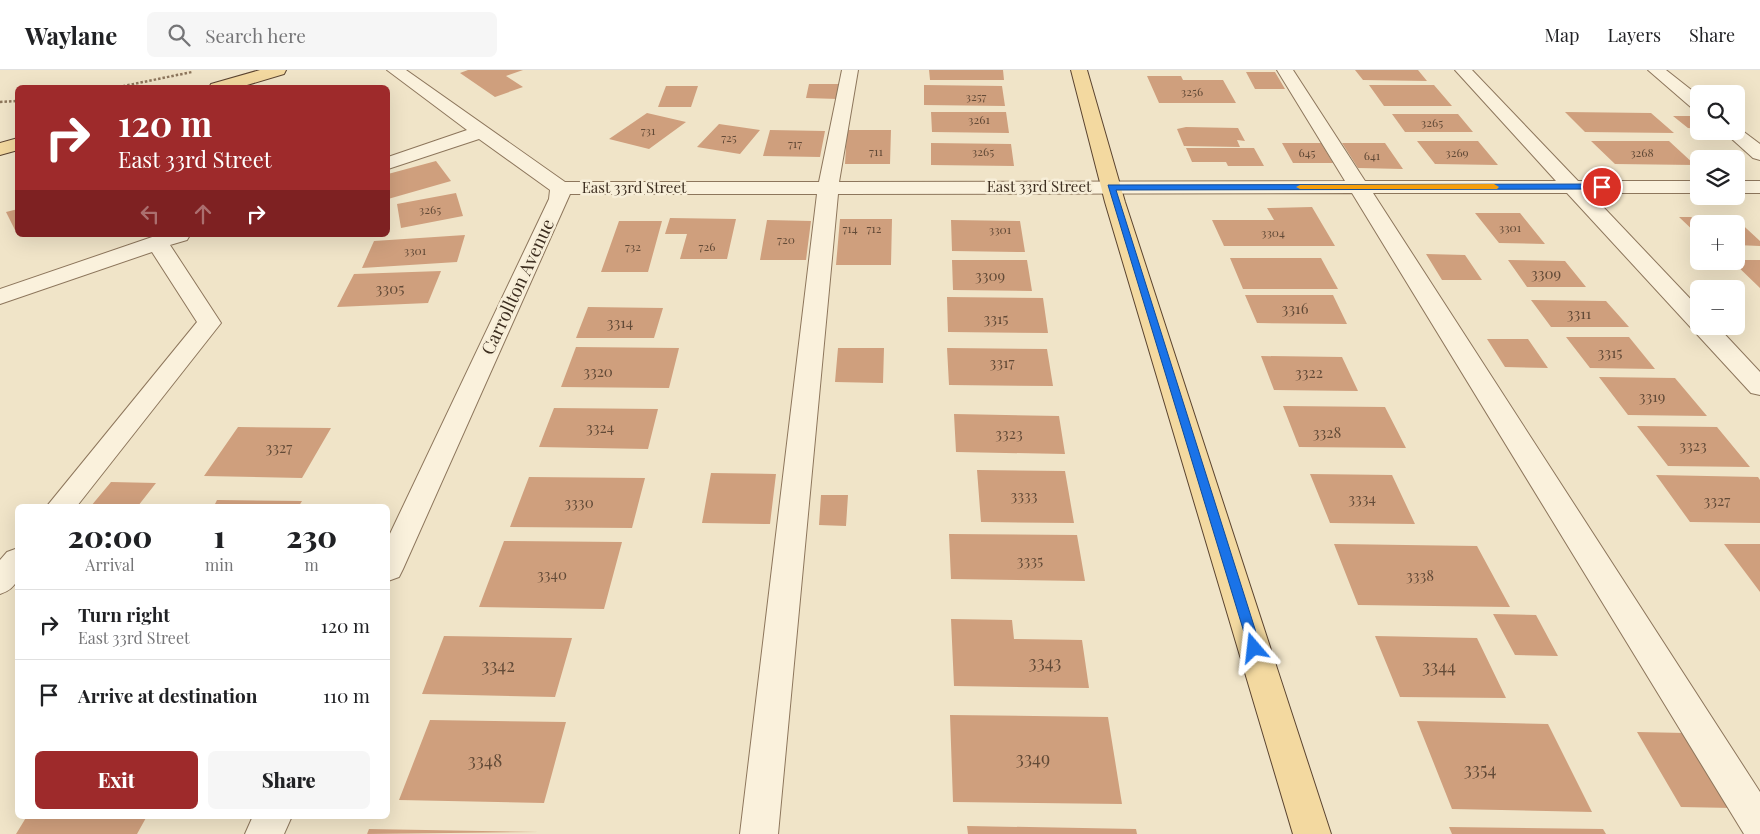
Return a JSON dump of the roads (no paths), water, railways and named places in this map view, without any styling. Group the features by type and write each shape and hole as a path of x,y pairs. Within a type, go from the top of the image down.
{"main road":[{"path":"227,85 278,70"},
{"path":"1079,70 1111,187 1312,834"},
{"path":"0,149 15,145"}],"street":[{"path":"395,70 560,188"},
{"path":"760,834 828,188 850,70"},
{"path":"1285,70 1760,826"},
{"path":"1463,70 1690,313"},
{"path":"1656,70 1690,98"},
{"path":"390,162 480,132"},
{"path":"1743,140 1760,154"},
{"name":"East 33rd Street","path":"560,188 1690,187"},
{"path":"1745,187 1760,187"},
{"name":"Carrollton Avenue","path":"390,565 559,199 560,188"},
{"path":"0,296 168,239 209,323 63,504"},
{"path":"1711,335 1760,387"},
{"path":"0,582 15,564"},
{"path":"264,834 271,819"}]}
